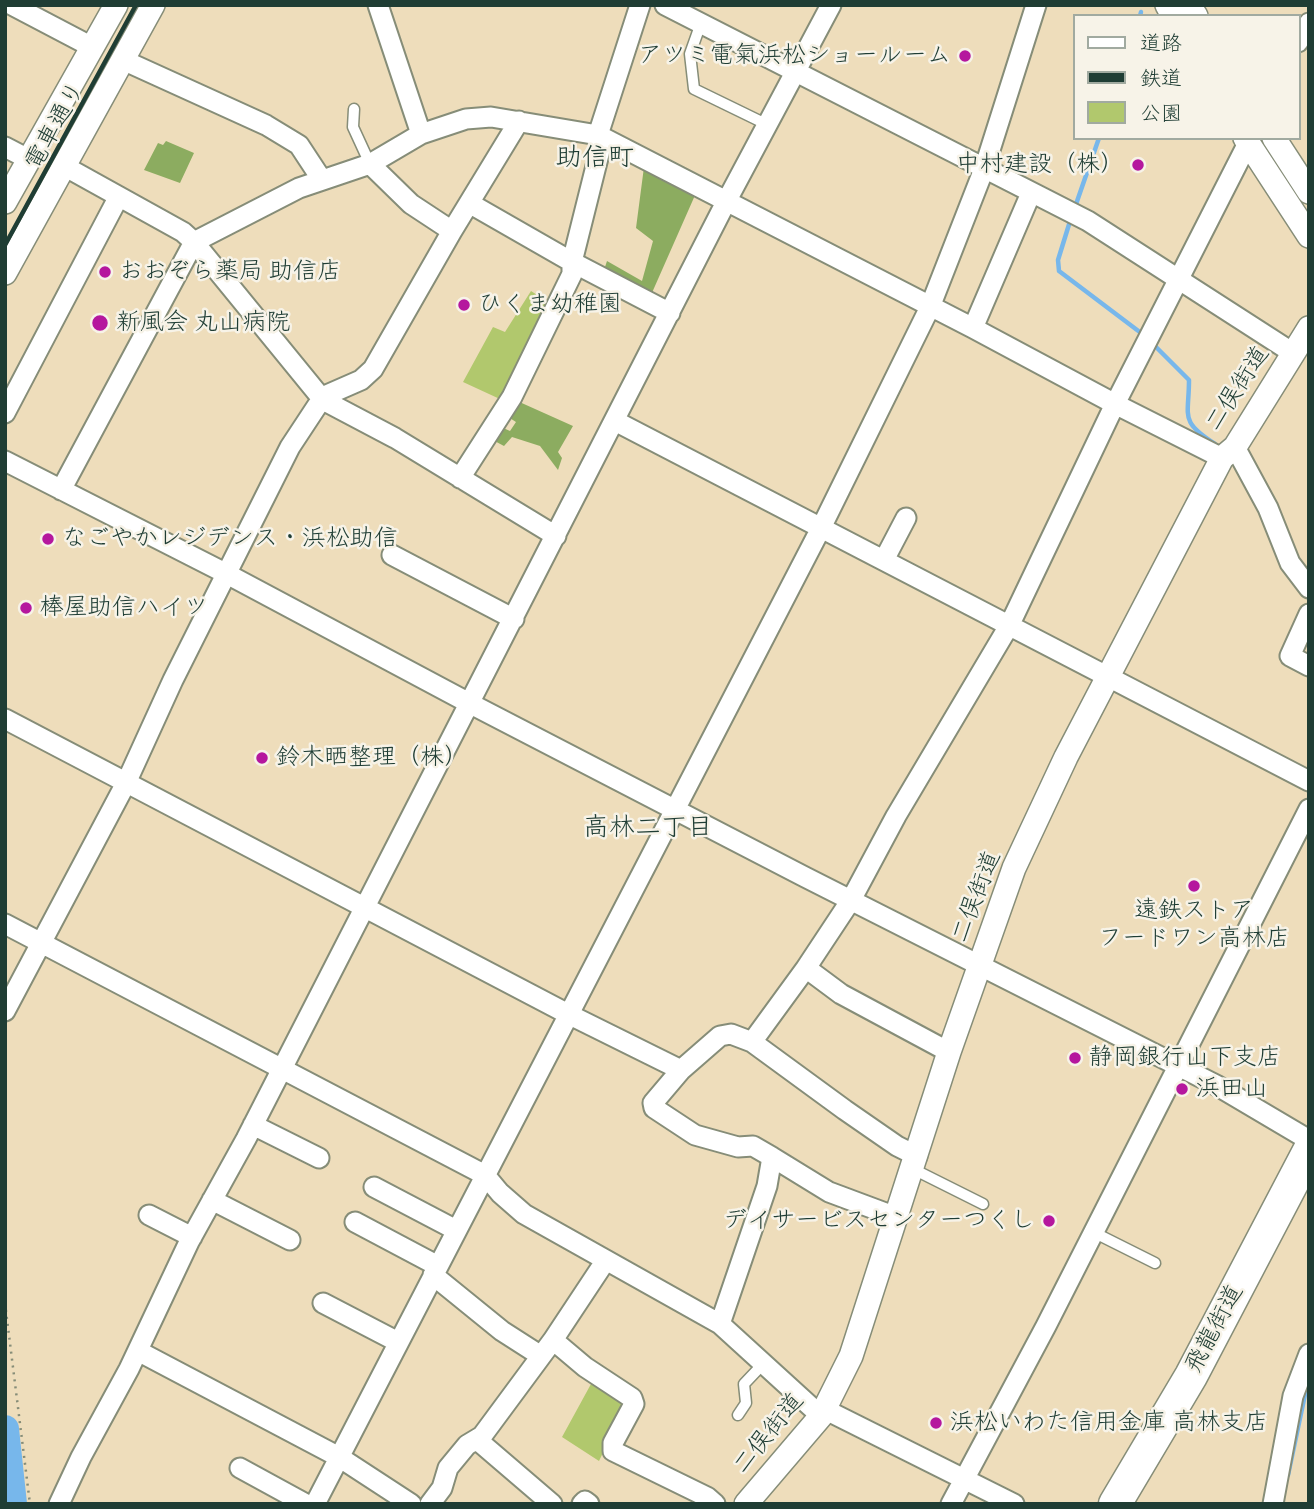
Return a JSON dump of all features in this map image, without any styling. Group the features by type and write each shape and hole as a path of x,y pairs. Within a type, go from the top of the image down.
{"highway":[{"name":"飛龍街道","path":"1115,1504 1191,1376 1309,1151"},
{"name":"飛龍街道","path":"1133,1504 1205,1383 1309,1194"}],"street":[{"path":"12,5 92,47"},
{"name":"電車通り","path":"5,202 116,5"},
{"name":"電車通り","path":"5,273 153,5"},
{"path":"377,5 421,134"},
{"path":"460,478 512,397 572,274 572,262 600,136 640,5"},
{"path":"666,5 1073,214 1180,279 1293,353"},
{"path":"59,1504 138,1351 192,1237 253,1125 726,202 831,5"},
{"path":"315,1504 821,528 930,307 984,169 1036,5"},
{"path":"1300,39 1309,23"},
{"path":"123,60 266,125 299,145 322,180"},
{"path":"61,490 194,242 299,188 370,164 421,134 466,119 491,117 600,136 1115,404 1228,452 1268,508 1290,563 1309,588"},
{"path":"5,1011 125,783 173,680 290,447 329,394 361,380 373,369 519,121"},
{"path":"1274,140 1309,192"},
{"path":"1246,141 1309,236"},
{"path":"752,1042 851,900 896,816 1010,624 1115,404 1180,279 1246,141"},
{"path":"5,147 30,160"},
{"path":"370,164 411,204 453,231"},
{"path":"64,166 183,232 323,400 395,438 556,536"},
{"path":"973,328 1031,193"},
{"path":"5,413 118,198"},
{"path":"469,203 572,262 670,313"},
{"name":"二俣街道","path":"746,1504 822,1412 851,1356 979,964 1014,867 1066,757 1228,452 1309,328"},
{"path":"615,421 1309,781"},
{"path":"5,461 1103,1030 1216,1085 1309,1140"},
{"path":"884,560 906,517"},
{"path":"392,555 514,618"},
{"path":"1309,614 1290,656 1309,666"},
{"path":"5,719 568,1014 681,1070"},
{"path":"951,1504 1046,1326 1309,809"},
{"path":"5,924 485,1175 500,1193 524,1214 720,1324 763,1364 822,1412 1014,1504"},
{"path":"806,968 841,994 949,1052"},
{"path":"896,1217 830,1192 753,1146 738,1147 695,1135 654,1108 653,1103 681,1070 720,1036 731,1034 752,1042 897,1146 915,1163"},
{"path":"253,1125 319,1158"},
{"path":"720,1324 766,1186 772,1157"},
{"path":"374,1187 456,1230"},
{"path":"212,1200 290,1240"},
{"path":"149,1214 192,1237"},
{"path":"355,1222 435,1270 502,1331 547,1348 585,1367 632,1398 634,1404 613,1443 613,1451 715,1504"},
{"path":"430,1504 442,1488 448,1468 467,1445 482,1436 547,1348 606,1260"},
{"path":"323,1303 398,1342"},
{"path":"138,1351 339,1457 411,1504"},
{"path":"1273,1504 1293,1396 1309,1354"},
{"path":"482,1436 482,1444 552,1504"},
{"path":"240,1468 306,1504"},
{"path":"582,1504 585,1501 589,1504"}],"lane":[{"path":"701,23 690,54 694,89 768,125"},
{"path":"354,109 353,127 370,164"},
{"path":"915,1163 983,1204"},
{"path":"1093,1232 1155,1263"},
{"path":"738,1415 746,1403 744,1384 763,1364"}],"path":[{"path":"5,1303 30,1504"}],"green space":[{"path":"166,141 194,153 180,183 144,170 158,143 163,145"},
{"path":"644,167 696,193 651,295 604,270 607,261 642,281 653,241 636,228"},
{"path":"531,291 554,306 502,400 463,382 493,327 505,332"},
{"path":"515,400 573,426 558,452 562,458 558,470 540,446 512,437 504,446 489,438 501,427 510,431 516,422 505,415"},
{"path":"591,1384 622,1404 616,1426 599,1461 562,1437"}],"waterway":[{"path":"1074,210 1098,140"},
{"path":"1071,218 1058,260 1059,271 1145,336"},
{"path":"1151,342 1189,380 1188,410 1191,423 1215,444"},
{"path":"1288,1475 1307,1385"},
{"path":"5,1429 13,1504"}],"railway":[{"path":"5,245 136,5"}],"place":[{"name":"アツミ電氣浜松ショールーム","path":"965,56"},
{"name":"中村建設（株）","path":"1138,165"},
{"name":"おおぞら薬局 助信店","path":"105,272"},
{"name":"ひくま幼稚園","path":"464,305"},
{"name":"新風会 丸山病院","path":"100,323"},
{"name":"なごやかレジデンス・浜松助信","path":"48,539"},
{"name":"棒屋助信ハイツ","path":"26,608"},
{"name":"鈴木晒整理（株）","path":"262,758"},
{"name":"遠鉄ストア フードワン高林店","path":"1194,886"},
{"name":"静岡銀行山下支店","path":"1075,1058"},
{"name":"浜田山","path":"1182,1089"},
{"name":"デイサービスセンターつくし","path":"1049,1221"},
{"name":"浜松いわた信用金庫 高林支店","path":"936,1423"}],"district":[{"name":"助信町","path":"595,158"},
{"name":"高林二丁目","path":"648,828"}]}
